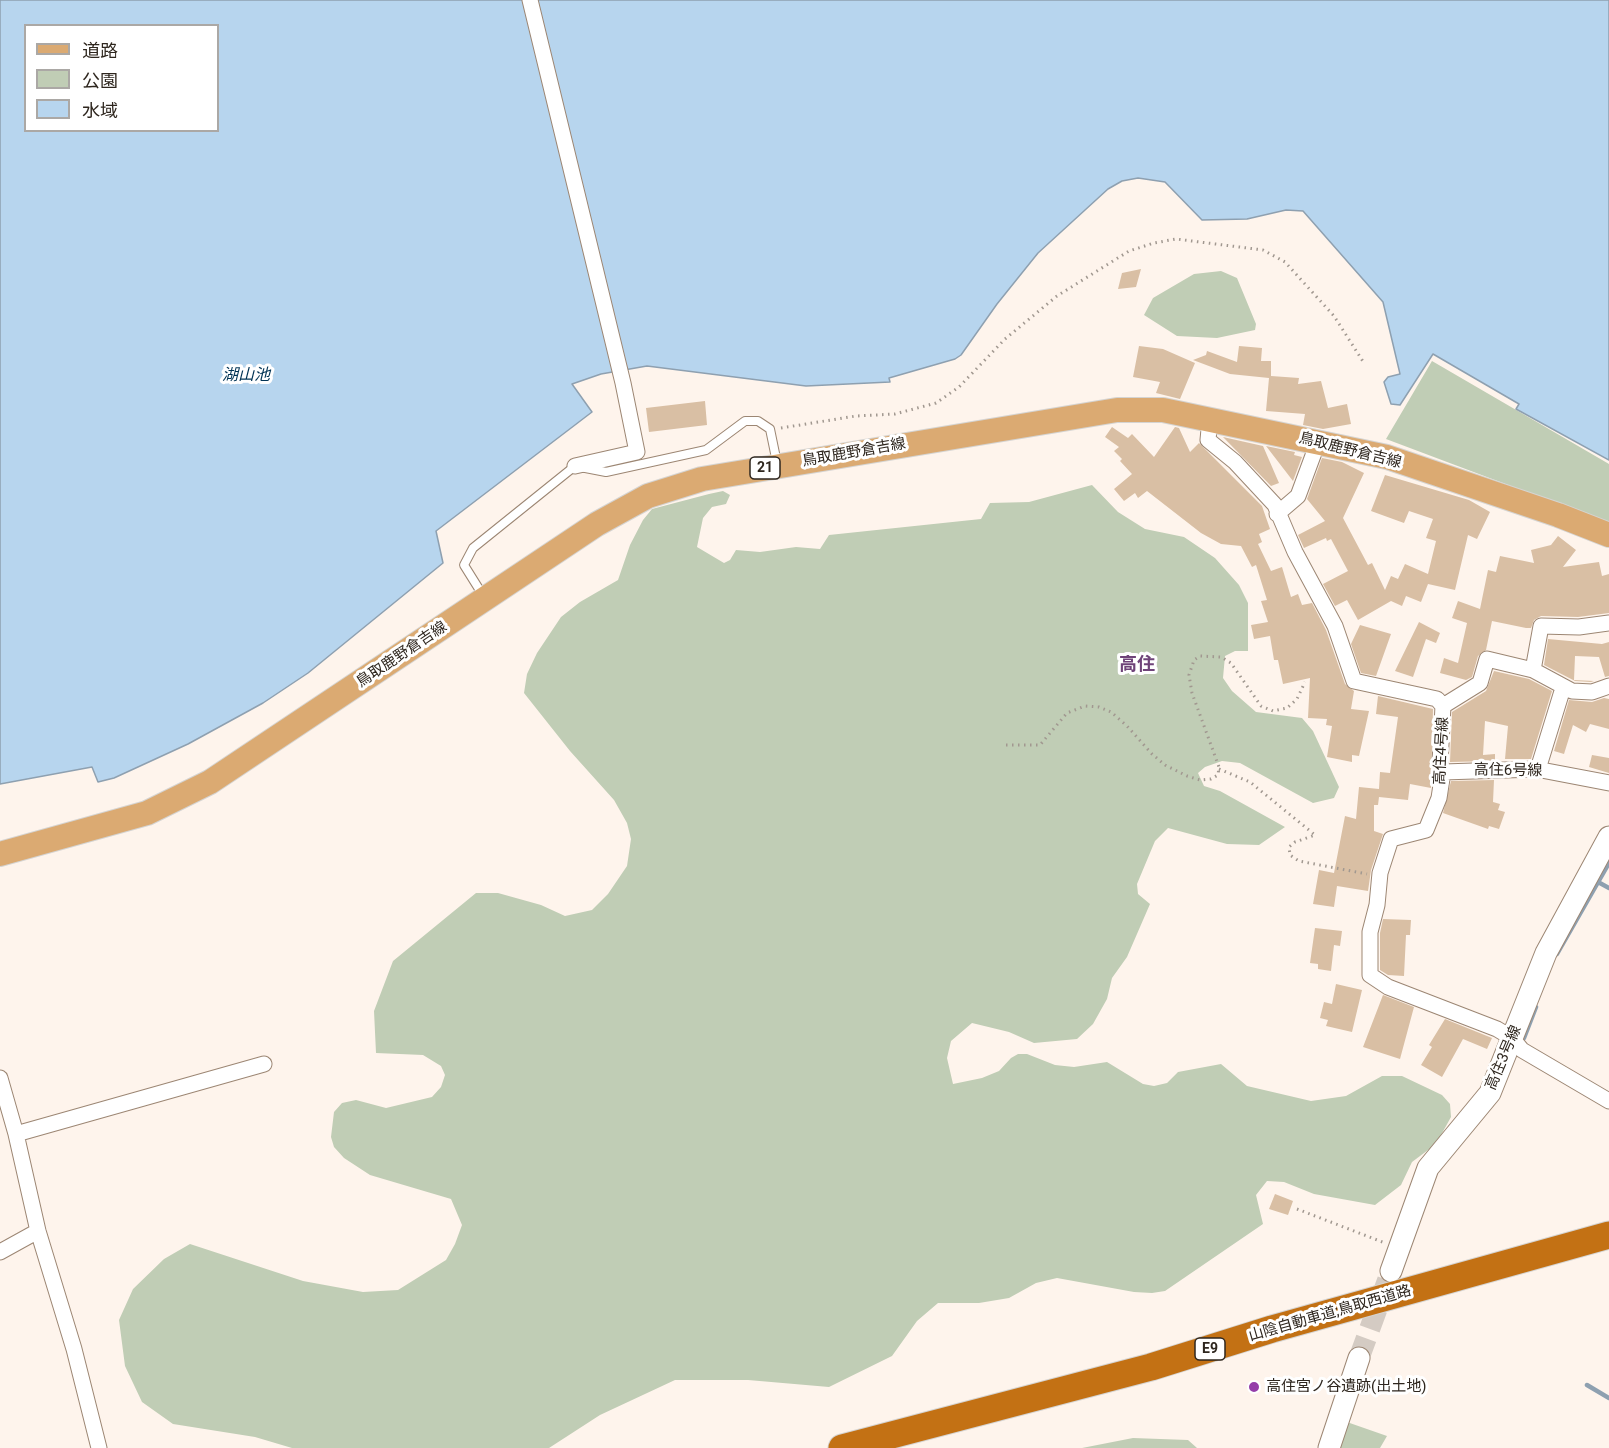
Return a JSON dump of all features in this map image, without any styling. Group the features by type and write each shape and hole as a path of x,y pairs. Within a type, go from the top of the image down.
{"highway":[{"name":"山陰自動車道;鳥取西道路","path":"912,1448 1152,1380 1577,1248 1609,1235"},
{"name":"山陰自動車道;鳥取西道路","path":"843,1448 1150,1367 1272,1329 1577,1248 1609,1244"}],"main road":[{"name":"鳥取鹿野倉吉線","path":"0,854 147,813 210,782 597,524 648,496 702,479 1117,410 1163,410 1210,418 1387,457 1558,515 1609,535"}],"street":[{"path":"530,0 623,383 637,452 575,466"},
{"name":"高住4号線","path":"1210,418 1208,440 1266,493 1335,626 1354,681 1442,701 1440,763 1443,772 1439,798 1426,830 1391,839 1379,876 1368,948 1370,975 1388,987 1497,1029 1512,1038"},
{"path":"1277,514 1298,496 1318,442"},
{"path":"1533,670 1541,626 1579,627 1609,623"},
{"path":"1443,706 1480,683 1487,659 1533,670 1563,687 1592,692 1609,686"},
{"path":"1538,769 1563,687"},
{"name":"高住6号線","path":"1443,772 1538,769 1609,783"},
{"name":"高住3号線","path":"1391,1272 1401,1250 1428,1168 1490,1093 1546,953 1609,837"},
{"path":"1512,1038 1522,1050 1609,1101"},
{"path":"16,1134 264,1064"},
{"path":"0,1078 16,1134 38,1231 74,1349 99,1448"},
{"path":"0,1252 38,1231"},
{"path":"1329,1448 1359,1359"}],"lane":[{"path":"484,598 464,566 473,548 575,466 606,472 706,450 745,421 758,421 770,429 778,466"}],"path":[{"path":"770,429 856,416 895,414 936,403 959,387 1005,339 1057,296 1129,251 1176,239 1263,250 1285,262 1334,316 1364,363"},
{"path":"1006,745 1040,745 1066,712 1085,706 1099,707 1111,712 1152,754 1180,773 1200,780 1218,775 1219,769 1192,693 1189,675 1194,660 1200,656 1221,657 1231,663 1261,706 1273,711 1287,708 1297,699 1305,682"},
{"path":"1219,769 1250,782 1315,835 1295,842 1289,847 1290,855 1299,861 1379,876"},
{"path":"1297,1209 1401,1250"}],"green space":[{"path":"1221,271 1237,278 1256,324 1255,330 1217,338 1177,336 1144,315 1153,298 1194,274"},
{"path":"1432,361 1609,464 1609,523 1386,439"},
{"path":"1092,485 1118,512 1145,529 1184,537 1215,558 1239,585 1248,603 1248,651 1235,651 1225,656 1223,678 1232,691 1256,712 1302,718 1313,731 1339,787 1334,798 1313,803 1240,763 1222,761 1205,767 1198,773 1204,786 1220,791 1285,827 1259,845 1227,844 1168,828 1155,841 1137,884 1138,894 1150,904 1127,957 1112,978 1107,999 1093,1024 1077,1039 1034,1043 1009,1032 972,1023 951,1041 947,1058 953,1084 982,1078 999,1071 1018,1054 1027,1054 1055,1065 1074,1067 1107,1062 1143,1084 1154,1086 1167,1083 1178,1072 1221,1064 1247,1086 1311,1101 1346,1096 1382,1076 1402,1076 1442,1095 1450,1104 1451,1117 1436,1144 1412,1162 1401,1185 1375,1205 1314,1194 1284,1182 1267,1181 1256,1195 1263,1224 1165,1291 1134,1292 1057,1278 1036,1283 1009,1298 979,1303 938,1303 917,1321 892,1356 829,1387 748,1380 675,1380 600,1415 549,1448 292,1448 255,1437 173,1424 142,1402 125,1366 119,1320 133,1289 164,1259 190,1244 303,1281 363,1292 398,1290 446,1260 462,1225 451,1199 370,1175 344,1158 334,1147 331,1137 334,1112 342,1103 356,1100 386,1108 432,1097 441,1087 445,1075 441,1066 423,1055 376,1053 374,1011 393,961 476,893 498,893 541,905 565,916 592,910 608,894 627,866 631,839 627,823 614,800 570,751 524,693 527,674 537,653 561,617 580,602 618,580 630,545 643,520 652,509 723,491 730,495 726,504 712,507 703,518 697,547 724,563 730,560 736,550 760,552 796,547 820,549 829,535 981,519 990,503 1029,502"},
{"path":"1344,1421 1387,1436 1380,1448 1336,1448"},
{"path":"1133,1438 1188,1440 1197,1448 1082,1448"}],"water":[{"name":"湖山池","path":"0,0 1609,0 1609,460 1516,409 1519,404 1433,354 1400,405 1391,404 1384,382 1388,377 1400,374 1383,302 1303,211 1286,210 1247,219 1202,220 1165,182 1138,178 1122,181 1108,189 1038,253 997,304 961,355 955,359 889,378 890,382 806,386 647,366 601,374 572,384 592,412 436,531 443,563 308,673 263,703 188,744 114,778 98,782 92,767 0,784"}],"building":[{"path":"1141,269 1136,287 1118,289 1122,273"},
{"path":"1139,346 1163,349 1195,363 1180,399 1156,393 1160,382 1133,377"},
{"path":"1239,346 1262,348 1261,361 1271,361 1271,376 1299,378 1298,384 1321,381 1328,408 1347,404 1351,424 1323,429 1303,425 1305,414 1266,411 1269,378 1230,374 1193,360 1206,355 1207,351 1237,362"},
{"path":"705,401 707,425 649,432 646,408"},
{"path":"1112,427 1128,438 1132,434 1154,457 1175,427 1179,428 1190,452 1199,443 1262,506 1270,529 1259,534 1262,542 1258,544 1271,571 1282,567 1291,597 1298,594 1302,605 1312,603 1326,630 1345,684 1354,691 1351,709 1369,711 1359,756 1352,755 1352,762 1327,757 1332,726 1326,725 1327,719 1308,718 1310,678 1283,684 1278,660 1274,660 1270,636 1254,639 1251,625 1268,622 1261,601 1267,600 1256,565 1252,567 1241,546 1221,544 1201,533 1147,491 1138,498 1135,493 1124,501 1114,489 1132,474 1114,451 1119,447 1105,437"},
{"path":"1223,437 1263,446 1279,483 1271,486"},
{"path":"1266,446 1295,452 1294,455 1302,457 1293,481"},
{"path":"1322,458 1342,462 1364,473 1343,518 1368,565 1372,563 1385,590 1391,576 1398,579 1405,564 1428,574 1436,541 1426,538 1433,519 1409,511 1404,523 1371,511 1385,475 1469,500 1490,512 1477,539 1468,535 1455,590 1428,584 1421,602 1406,596 1402,606 1391,601 1358,620 1347,600 1335,606 1323,584 1348,571 1331,539 1327,541 1326,538 1304,548 1298,535 1325,521 1307,499"},
{"path":"1558,536 1576,550 1563,567 1599,562 1602,576 1609,574 1609,613 1578,617 1541,616 1534,620 1531,628 1492,621 1486,650 1478,656 1472,677 1466,680 1440,673 1444,658 1458,663 1467,623 1452,618 1458,601 1480,609 1488,570 1496,572 1500,556 1534,563 1531,550 1551,545"},
{"path":"1419,622 1440,633 1436,643 1426,639 1413,677 1395,671"},
{"path":"1360,625 1391,634 1376,676 1361,673 1351,644"},
{"path":"1548,639 1602,644 1609,642 1609,676 1605,677 1599,657 1575,656 1574,680 1594,681 1591,682 1575,681 1544,665"},
{"path":"1494,671 1529,679 1552,691 1531,759 1505,759 1508,726 1485,721 1483,755 1495,754 1495,761 1450,762 1452,712 1486,691"},
{"path":"1378,696 1433,709 1431,788 1410,784 1408,800 1379,797 1378,805 1374,805 1374,831 1383,834 1371,870 1368,891 1337,886 1334,907 1313,904 1319,870 1334,873 1345,816 1356,819 1359,787 1379,789 1380,772 1390,773 1398,717 1376,714"},
{"path":"1604,698 1609,699 1609,729 1590,724 1586,732 1573,725 1564,754 1554,751 1569,700 1592,702"},
{"path":"1592,755 1609,758 1609,773 1589,767"},
{"path":"1494,780 1493,802 1500,804 1498,810 1505,812 1499,829 1489,826 1488,829 1443,813 1451,781"},
{"path":"1383,919 1411,920 1410,935 1406,935 1404,976 1388,975 1380,970 1380,933"},
{"path":"1315,928 1342,931 1340,946 1334,945 1331,971 1318,969 1318,964 1310,963"},
{"path":"1336,984 1362,990 1352,1032 1326,1026 1328,1020 1320,1018 1324,1002 1332,1004"},
{"path":"1383,995 1414,1007 1400,1059 1363,1047"},
{"path":"1445,1019 1492,1038 1487,1049 1463,1039 1442,1077 1421,1065 1432,1047 1429,1045"},
{"path":"1275,1194 1293,1201 1288,1215 1269,1209"}],"waterway":[{"path":"1557,954 1609,863"},
{"path":"1598,882 1609,888"},
{"path":"1524,1038 1536,1007"},
{"path":"1587,1385 1609,1398"}],"tunnel":[{"path":"1359,1358 1391,1271"}],"place":[{"name":"高住宮ノ谷遺跡(出土地)","path":"1254,1387"}],"district":[{"name":"高住","path":"1137,665"}]}
